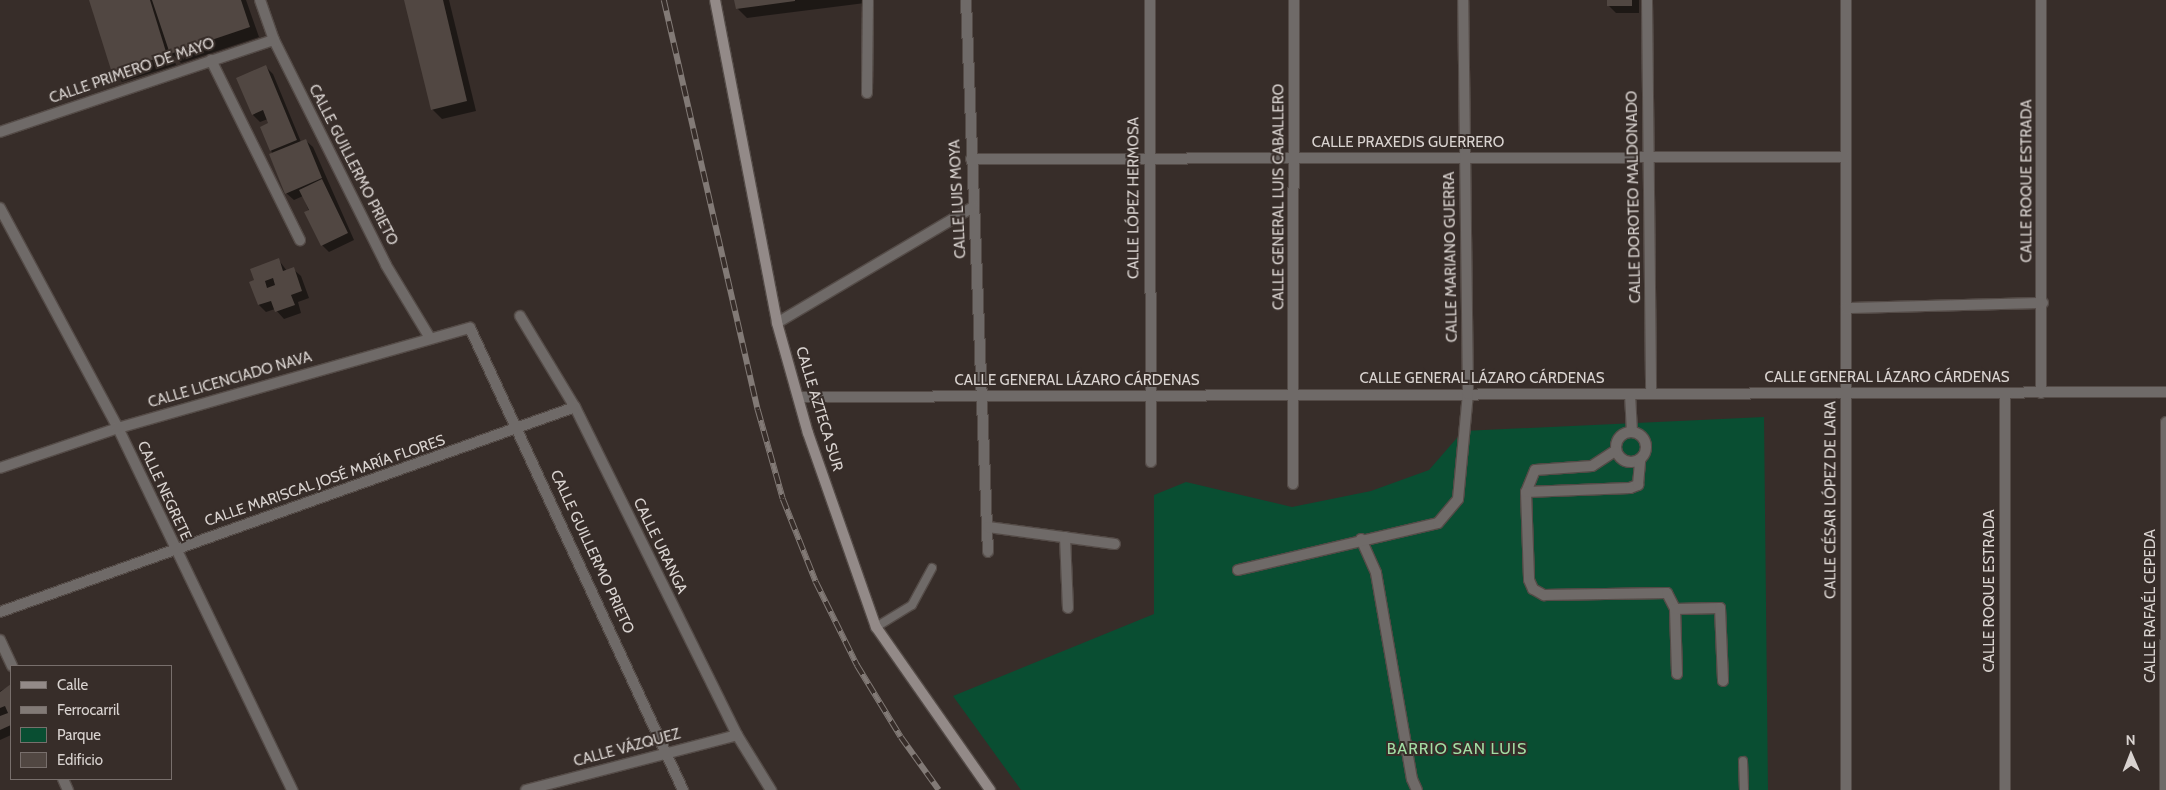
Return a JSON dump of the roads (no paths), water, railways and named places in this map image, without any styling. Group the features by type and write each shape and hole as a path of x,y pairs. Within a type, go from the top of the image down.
{"street":[{"name":"CALLE GUILLERMO PRIETO","path":"260,0 274,40 386,265 430,338"},
{"name":"CALLE AZTECA SUR","path":"715,0 777,322 798,397 876,627 990,790"},
{"path":"867,93 868,0"},
{"name":"CALLE LUIS MOYA","path":"966,0 970,159 983,396 988,552"},
{"name":"CALLE LÓPEZ HERMOSA","path":"1150,0 1149,395 1151,462"},
{"name":"CALLE GENERAL LUIS CABALLERO","path":"1292,484 1294,0"},
{"name":"CALLE MARIANO GUERRA","path":"1238,570 1361,539 1438,523 1458,499 1468,394 1463,0"},
{"name":"CALLE DOROTEO MALDONADO","path":"1647,0 1651,394"},
{"name":"CALLE CÉSAR LÓPEZ DE LARA","path":"1846,0 1846,790"},
{"name":"CALLE ROQUE ESTRADA","path":"2041,0 2043,303 2041,393"},
{"name":"CALLE PRIMERO DE MAYO","path":"0,132 274,40"},
{"path":"211,60 300,240"},
{"name":"CALLE PRAXEDIS GUERRERO","path":"970,159 1150,161 1464,157 1648,159 1846,157"},
{"path":"777,322 973,207"},
{"name":"CALLE NEGRETE","path":"0,208 118,428 174,549 292,790"},
{"path":"1846,308 2043,303"},
{"name":"CALLE URANGA","path":"520,316 575,407 737,735 771,790"},
{"name":"CALLE GUILLERMO PRIETO","path":"470,328 683,790"},
{"name":"CALLE LICENCIADO NAVA","path":"0,468 118,428 470,328"},
{"name":"CALLE GENERAL LÁZARO CÁRDENAS","path":"798,397 2166,392"},
{"name":"CALLE ROQUE ESTRADA","path":"2004,393 2005,790"},
{"path":"1630,394 1632,431"},
{"name":"CALLE MARISCAL JOSÉ MARÍA FLORES","path":"0,612 174,549 518,430 575,407"},
{"name":"CALLE RAFAÉL CEPEDA","path":"2165,790 2166,422"},
{"path":"1526,492 1630,488 1638,485 1640,460 1646,452 1646,443 1641,434 1632,431 1622,434 1616,441 1615,451 1621,459 1630,463 1640,460"},
{"path":"1615,451 1592,466 1534,470 1526,492 1528,580 1533,589 1544,595 1667,593 1675,609 1677,674"},
{"path":"988,527 1115,544"},
{"path":"1065,538 1068,608"},
{"path":"1361,539 1376,573 1412,779 1417,790"},
{"path":"1675,609 1720,608 1724,681"},
{"path":"0,640 12,665"},
{"name":"CALLE VÁZQUEZ","path":"526,790 737,735"}],"lane":[{"path":"876,627 912,605 932,568"},
{"path":"1743,761 1744,790"}],"railway":[{"path":"664,0 758,410 783,499 816,582 857,665 901,737 939,790"}],"district":[{"name":"BARRIO SAN LUIS","path":"1457,749"}]}
